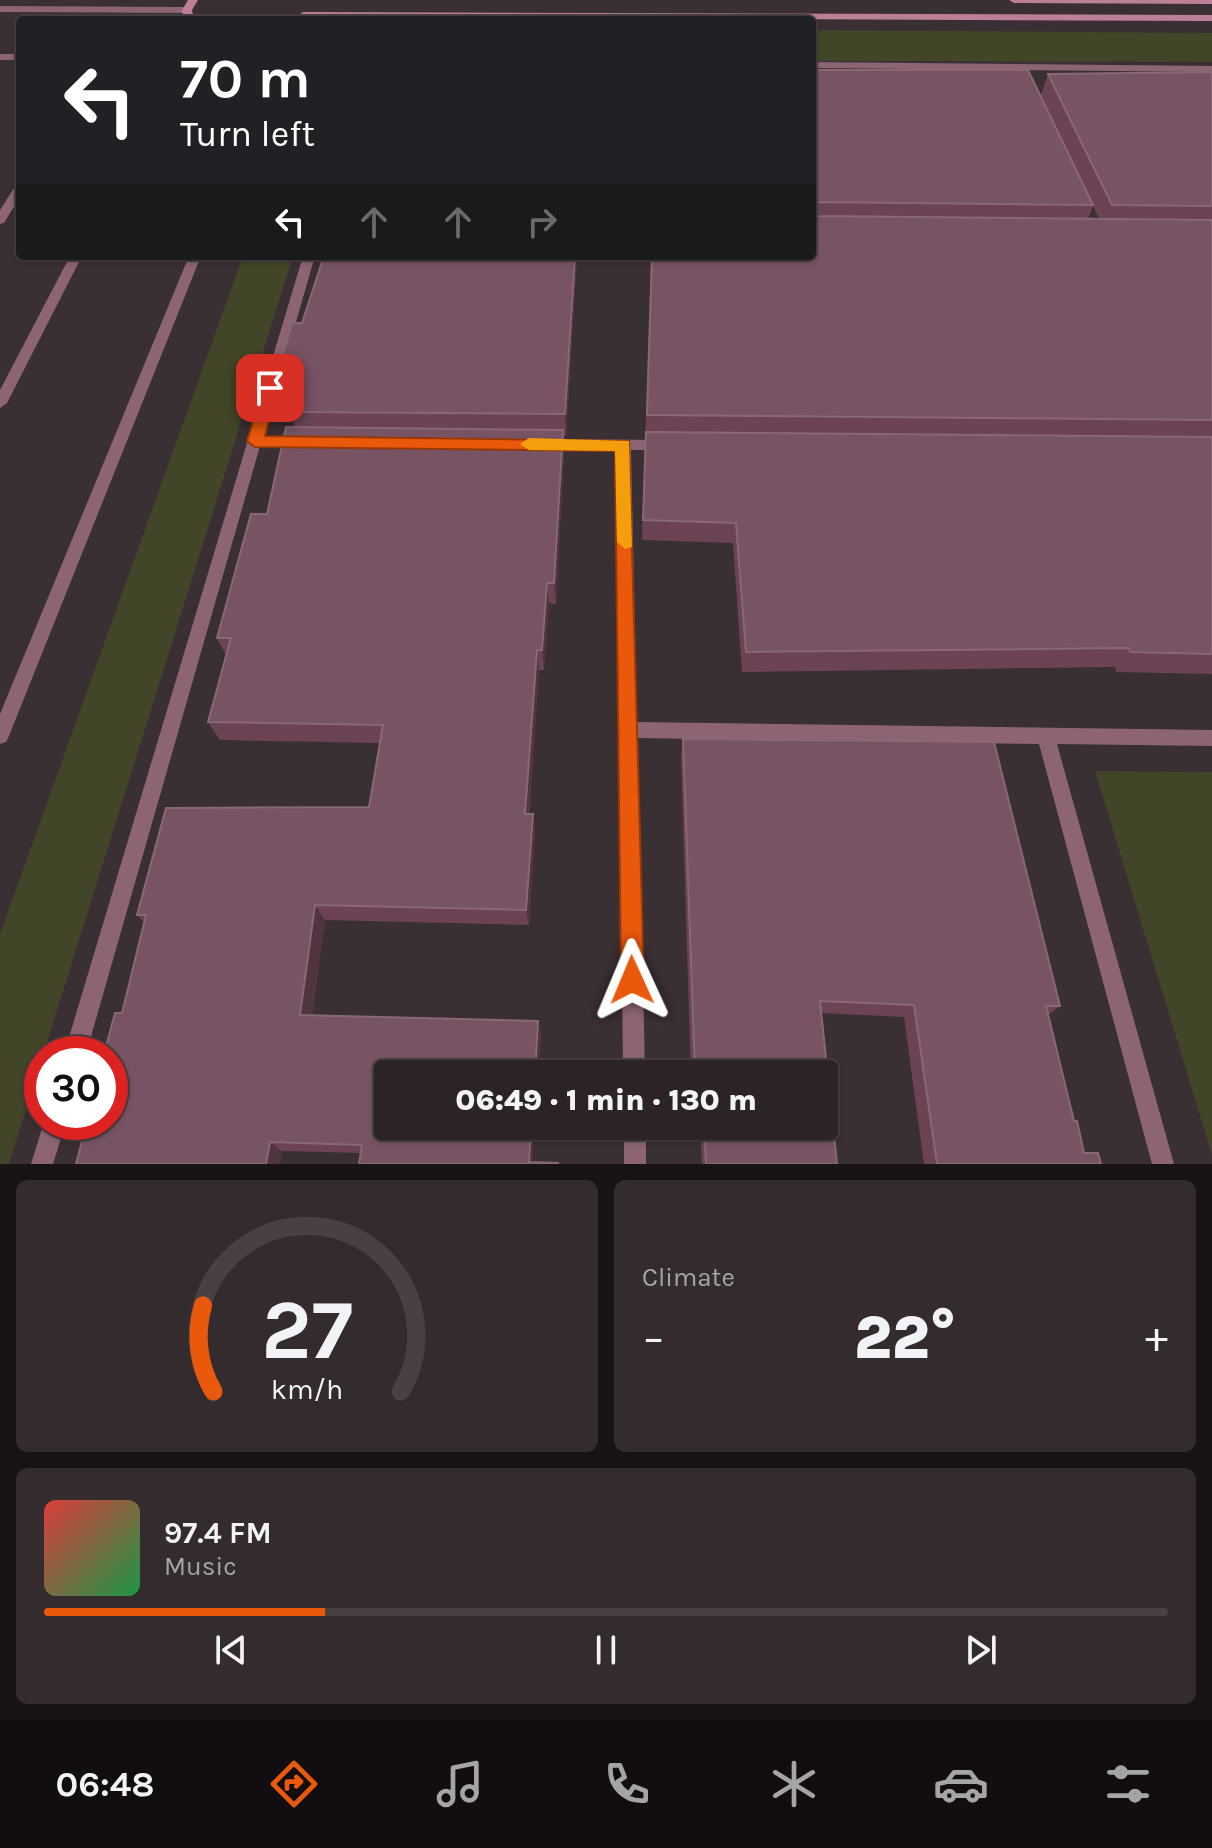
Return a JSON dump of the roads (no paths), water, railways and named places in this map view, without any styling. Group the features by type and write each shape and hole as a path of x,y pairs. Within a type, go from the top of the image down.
{"main road":[{"path":"188,15 193,0"},
{"path":"1014,0 1212,1"},
{"path":"301,16 310,2"},
{"path":"816,18 1212,18"}],"street":[{"path":"0,9 188,15"},
{"path":"816,65 1212,69"},
{"path":"1019,67 1025,81"},
{"path":"0,220 16,194"},
{"path":"0,403 74,260"},
{"path":"0,736 193,260"},
{"path":"80,1036 308,260"},
{"path":"255,441 316,442"},
{"path":"531,444 687,446"},
{"path":"624,445 634,1060"},
{"path":"629,730 1212,738"},
{"path":"1046,736 1163,1164"},
{"path":"42,1164 49,1140"},
{"path":"635,1140 635,1164"}]}
